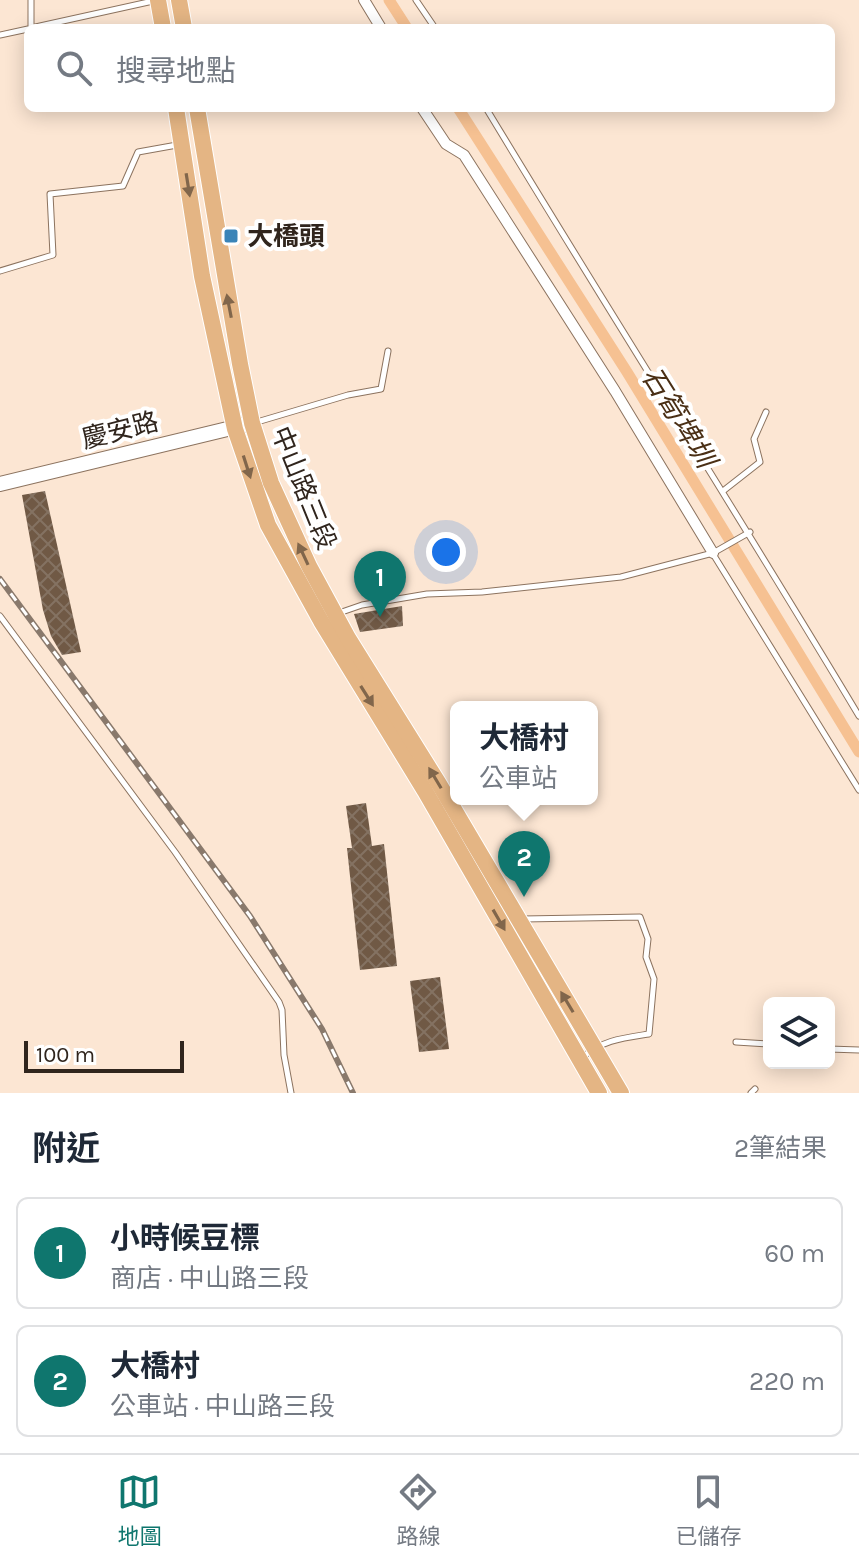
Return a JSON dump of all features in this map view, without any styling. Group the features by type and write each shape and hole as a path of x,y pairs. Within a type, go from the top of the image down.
{"main road":[{"path":"158,0 162,24"},
{"path":"179,0 183,24"},
{"name":"中山路三段","path":"177,112 202,276 235,429 268,525 518,919 621,1093"},
{"name":"中山路三段","path":"198,112 252,423 271,483 309,566 328,618 599,1093"}],"street":[{"path":"364,0 379,24"},
{"path":"425,112 446,144 464,155 615,391 713,553"},
{"name":"慶安路","path":"0,484 252,423"}],"lane":[{"path":"30,24 31,0"},
{"path":"48,24 158,0"},
{"path":"416,0 432,24"},
{"path":"0,35 24,29"},
{"path":"488,112 617,325 750,532 859,716"},
{"path":"0,271 53,255 50,194 123,186 138,152 182,145"},
{"path":"252,423 348,395 381,389 388,351"},
{"path":"723,491 760,462 754,439 766,412"},
{"path":"328,618 362,605 427,594 482,592 621,577 713,553 750,532"},
{"path":"713,553 859,790"},
{"path":"0,616 175,852 279,1002 291,1093"},
{"path":"518,919 640,917 648,939 646,957 654,979 649,1034 613,1039 594,1047 579,1059"},
{"path":"736,1042 763,1044"},
{"path":"835,1049 859,1050"}],"building":[{"path":"45,491 81,652 62,655 51,636 43,610 22,495"},
{"path":"402,606 403,626 360,632 354,614"},
{"path":"366,803 372,846 384,844 397,966 360,970 347,848 352,848 346,806"},
{"path":"440,977 449,1049 419,1052 410,981"}],"waterway":[{"name":"石筍埤圳","path":"389,0 404,24"},
{"name":"石筍埤圳","path":"461,112 627,372 859,752"}],"railway":[{"path":"0,579 250,916 322,1029 353,1093"}],"place":[{"name":"大橋頭","path":"231,236"},
{"name":"小時候豆標","path":"380,617"},
{"name":"大橋村","path":"524,897"}]}
